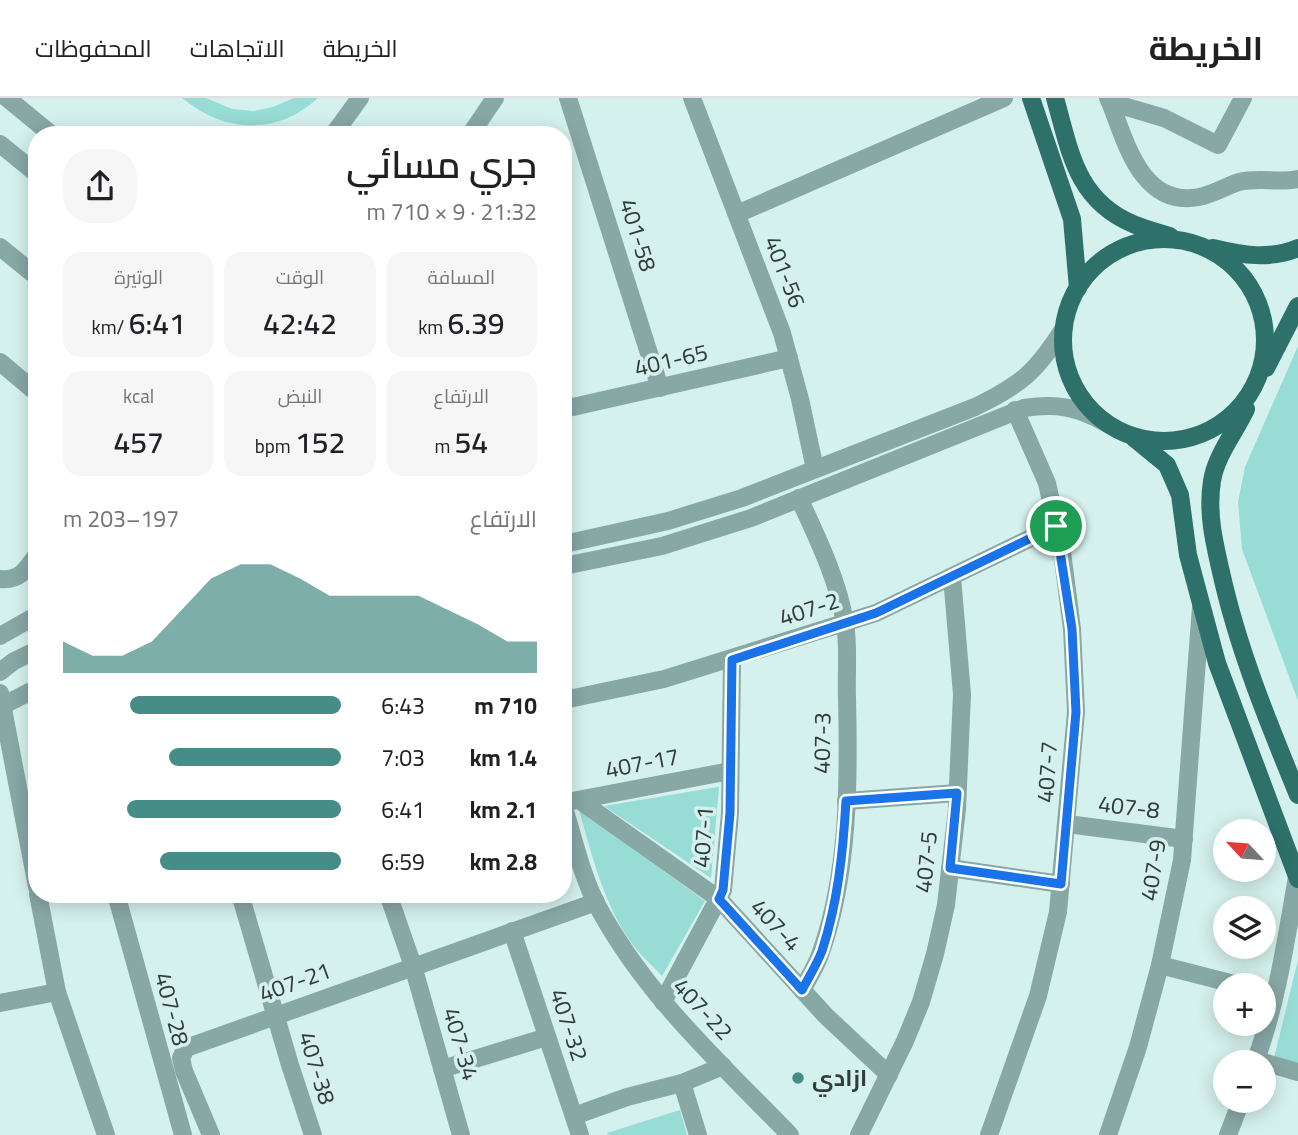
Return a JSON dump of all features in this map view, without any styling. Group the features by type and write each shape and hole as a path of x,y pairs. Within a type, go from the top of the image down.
{"main road":[{"path":"1031,98 1072,219 1078,288"},
{"path":"1055,98 1079,176 1094,198 1132,223 1220,255 1237,270 1255,298 1265,331 1260,378 1229,418 1207,432 1183,440 1157,441 1131,436"},
{"path":"1298,248 1269,256 1245,255 1164,239 1138,242 1115,252 1094,268 1078,288 1069,307 1064,328 1064,355 1072,381 1086,404 1106,423 1131,436 1167,465 1180,495 1188,555 1217,663 1298,878"},
{"path":"1298,306 1219,459 1212,478 1210,518 1239,642 1257,695 1298,795"}],"street":[{"path":"7,98 41,126"},
{"path":"340,126 360,98"},
{"path":"476,126 495,98"},
{"name":"401-58","path":"568,98 660,388"},
{"name":"401-56","path":"692,98 789,358 814,469"},
{"path":"737,214 1004,98"},
{"path":"1109,100 1164,118 1218,145 1243,98"},
{"path":"1109,100 1138,170 1152,186 1174,197 1197,197 1250,180 1298,180"},
{"path":"0,144 28,167"},
{"path":"0,247 28,270"},
{"path":"572,542 668,521 742,498 975,407 1027,377 1048,354 1064,328"},
{"name":"401-65","path":"572,407 789,358"},
{"path":"0,362 28,380"},
{"path":"572,564 662,546 751,518 1015,410 1041,405 1067,407 1083,411 1106,423"},
{"name":"407-7","path":"989,1135 1038,996 1058,912 1076,712 1072,629 1056,526 1046,483 1015,410"},
{"name":"407-3","path":"799,498 821,547 845,623 848,726 846,801 840,869 821,954 802,990"},
{"name":"407-2","path":"572,698 664,679 732,660 876,613 1056,526"},
{"path":"0,579 10,580 23,574 28,567"},
{"name":"407-5","path":"859,1135 921,1002 946,905 957,793 962,694 952,577"},
{"name":"407-9","path":"1108,1135 1138,1047 1160,965 1182,860 1201,604"},
{"path":"0,636 28,620"},
{"path":"0,673 28,654"},
{"name":"407-1","path":"663,1002 723,890 730,813 732,660"},
{"path":"28,691 1,699 28,840"},
{"name":"407-17","path":"572,803 730,771"},
{"path":"846,801 957,793"},
{"name":"407-4","path":"572,806 719,899 826,1016 889,1075"},
{"name":"407-22","path":"572,815 596,902 641,975 663,1002 790,1135"},
{"name":"407-8","path":"1067,824 1184,839"},
{"path":"950,868 1061,884"},
{"path":"1273,973 1298,878"},
{"name":"407-21","path":"211,1135 184,1072 181,1058 186,1048 596,902"},
{"path":"40,903 57,992 106,1135"},
{"name":"407-28","path":"119,903 183,1135"},
{"name":"407-38","path":"243,903 313,1135"},
{"name":"407-34","path":"390,903 413,966 461,1135"},
{"name":"407-32","path":"512,931 580,1135"},
{"path":"1160,965 1213,979"},
{"path":"0,1003 57,992"},
{"path":"442,1069 547,1037"},
{"path":"574,1116 627,1097 682,1083 723,1066"},
{"path":"1276,1066 1298,1072"},
{"path":"682,1083 698,1135"},
{"path":"1228,1135 1236,1113"}],"shaded area":[{"path":"182,98 206,98 232,109 254,111 294,98 318,98 285,119 250,125 215,118"},
{"path":"1298,346 1298,701 1242,549 1238,502 1245,467"},
{"path":"718,787 711,878 604,806"},
{"path":"579,810 705,901 662,976 634,946 610,905"},
{"path":"1298,960 1298,1064 1276,1058"},
{"path":"680,1110 687,1135 607,1133"}],"place":[{"name":"ازادي","path":"798,1078"}],"route":[{"path":"1056,526 1072,629 1076,712 1061,884 950,868 957,793 846,801 840,869 832,914 821,954 802,990 719,899 723,890 730,813 732,660 876,613 1056,526"}]}
